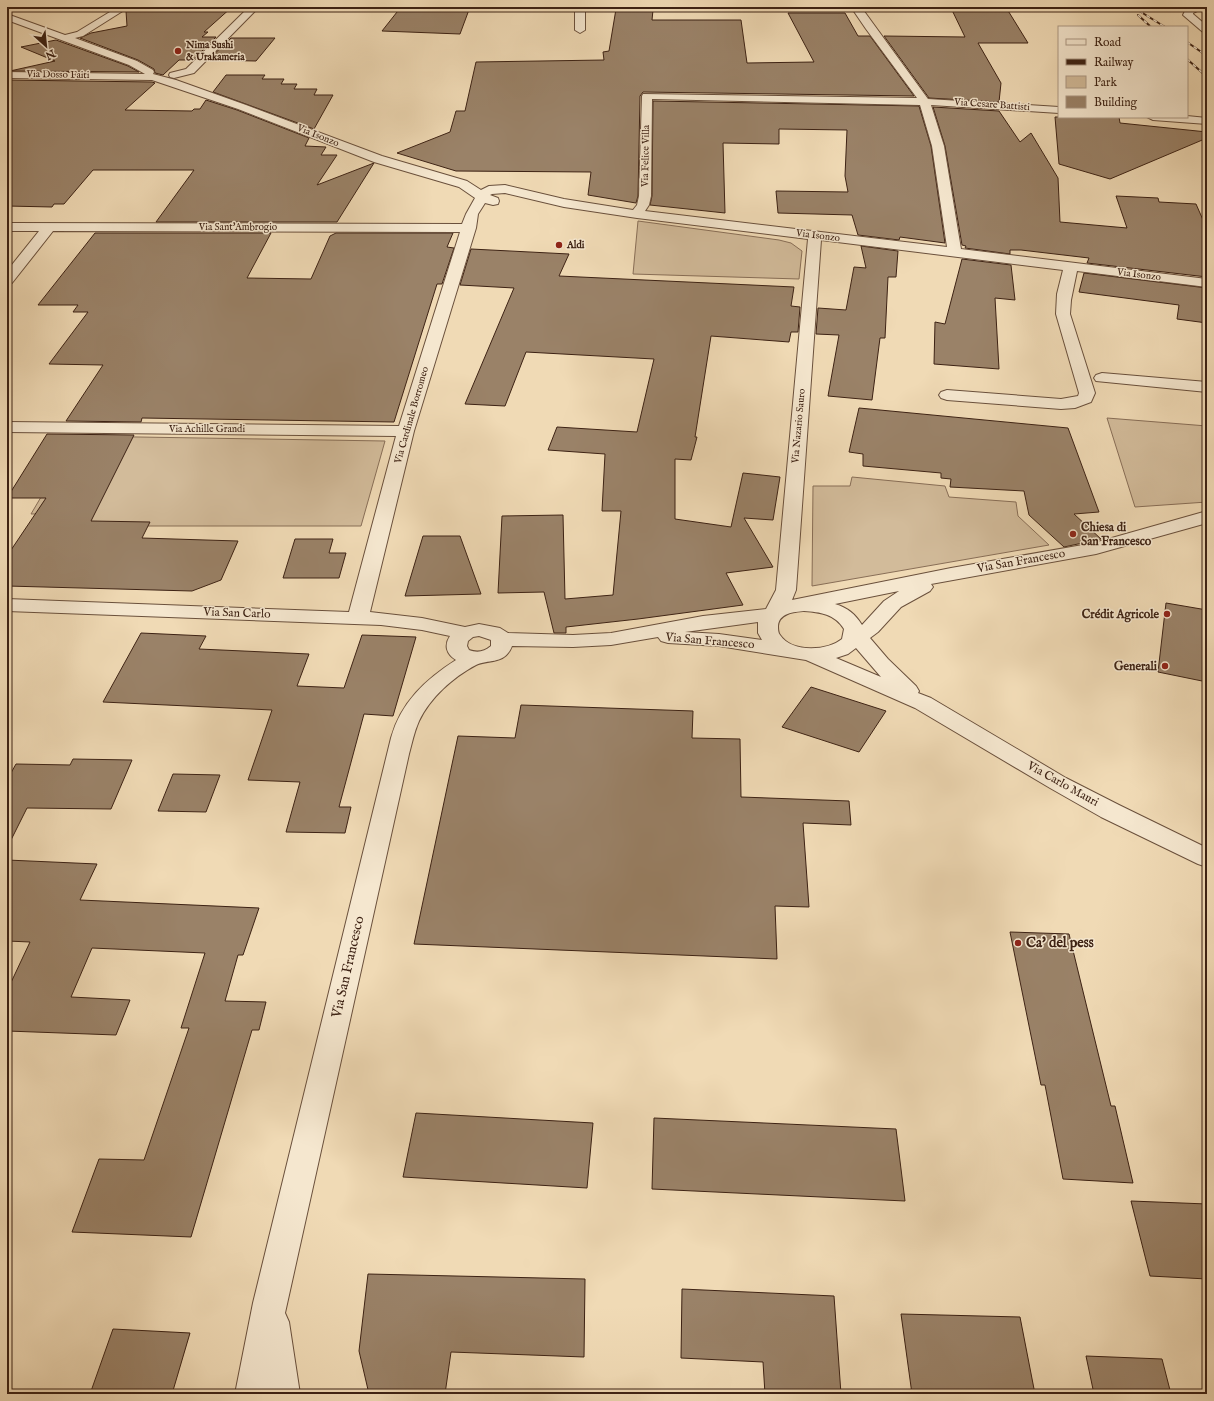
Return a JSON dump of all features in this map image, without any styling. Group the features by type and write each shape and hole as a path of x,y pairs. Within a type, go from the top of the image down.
{"street":[{"path":"65,38 80,34 124,7"},
{"path":"163,73 189,72 254,7"},
{"path":"580,7 580,30"},
{"path":"856,7 869,27 926,102 938,146 955,253"},
{"path":"1196,8 1189,12 1188,15 1207,32"},
{"name":"Via Isonzo","path":"7,17 409,163 506,195 637,214 1207,283"},
{"name":"Via Isonzo","path":"163,73 172,82 378,159 463,184 492,201 506,195"},
{"name":"Via Dosso Faiti","path":"7,75 110,76 163,73"},
{"name":"Via Cesare Battisti","path":"647,96 926,102 1058,110"},
{"name":"Via Felice Villa","path":"637,214 643,205 645,196 647,96"},
{"path":"1166,118 1207,121"},
{"path":"471,221 482,209 506,195"},
{"name":"Via Cardinale Borromeo","path":"358,618 406,431 471,221 482,196"},
{"name":"Via Sant'Ambrogio","path":"7,227 471,221"},
{"path":"7,280 49,227"},
{"name":"Via Nazario Sauro","path":"773,614 782,600 786,590 815,236"},
{"path":"947,395 1061,404 1076,403 1085,399 1087,393 1062,309 1071,267"},
{"path":"1102,378 1207,387"},
{"name":"Via Achille Grandi","path":"7,427 406,431"},
{"name":"Via San Francesco","path":"807,604 951,574 1096,548 1207,517"},
{"name":"Via San Francesco","path":"854,637 867,631 885,611 904,596 951,574"},
{"path":"807,604 834,610 845,616 854,629 854,637 840,650 827,654 812,655 788,650 774,642 769,636 766,627 773,614 782,609 807,604"},
{"name":"Via San Carlo","path":"7,605 358,618 414,623 465,633"},
{"name":"Via San Francesco","path":"631,636 680,625 773,614"},
{"name":"Via San Francesco","path":"465,633 487,630 493,632 502,639 573,641 631,636 719,640 788,650"},
{"path":"465,633 458,638 455,645 457,651 464,656 474,658"},
{"name":"Via Carlo Mauri","path":"854,637 892,677 923,703"},
{"name":"Via San Francesco","path":"252,1394 270,1303 398,754 407,723 421,698 435,684 474,658 484,658 500,651 503,645 502,639"},
{"name":"Via Carlo Mauri","path":"812,655 923,703 1064,786 1110,811 1207,858"},
{"name":"Via San Francesco","path":"270,1303 283,1394"}],"green space":[{"path":"638,221 779,240 791,243 802,251 799,279 633,274"},
{"path":"1107,418 1207,426 1207,502 1135,507"},
{"path":"77,436 385,441 361,526 88,526 92,513 31,514"},
{"path":"852,477 945,486 949,497 1016,502 1018,516 1049,545 812,586 813,486 850,486"}],"building":[{"path":"130,7 232,7 204,32 208,32 202,37 216,37 193,60 179,60 163,75 155,73 154,69 138,60 80,38 91,33 127,26 126,11"},
{"path":"401,7 470,7 460,34 382,31"},
{"path":"951,8 1007,9 1028,43 978,43 1001,83 999,102 929,98 884,36 965,37"},
{"path":"616,9 653,10 652,20 741,20 747,63 814,62 788,13 845,13 858,36 870,36 914,96 643,92 640,96 638,196 636,203 588,195 591,172 456,171 397,153 450,132 456,111 465,111 476,62 604,60 603,52 609,51"},
{"path":"231,38 275,38 256,61 208,60"},
{"path":"56,40 128,66 139,72 10,71 55,61 21,47"},
{"path":"226,75 265,75 262,79 284,79 281,84 297,84 294,89 317,89 314,95 333,95 314,129 213,92"},
{"path":"7,80 152,82 155,83 125,110 192,111 194,109 200,109 206,100 237,110 309,138 305,146 326,147 321,155 337,155 317,185 374,163 337,222 156,222 194,170 93,170 64,204 54,204 52,207 7,206"},
{"path":"653,101 919,106 931,146 945,243 900,237 899,240 858,235 852,215 778,213 776,191 848,192 845,176 847,130 779,129 779,144 723,143 725,213 650,205 652,196"},
{"path":"933,107 999,111 1020,142 1031,133 1058,178 1060,222 1127,228 1116,196 1158,198 1159,202 1196,204 1207,229 1207,277 1087,263 1089,258 1021,250 1010,250 1010,254 965,248 966,246 962,245 945,146"},
{"path":"1055,117 1119,118 1120,123 1207,132 1207,138 1110,179 1059,164"},
{"path":"95,233 271,233 247,278 311,279 330,236 336,233 453,233 447,247 454,248 442,284 437,284 394,422 142,418 141,422 66,421 103,365 49,364 88,312 73,312 78,305 38,305"},
{"path":"861,246 898,251 896,277 888,277 885,338 880,338 872,400 828,396 839,335 816,334 818,308 846,310 854,267 866,268"},
{"path":"471,249 569,254 559,276 794,287 791,306 800,307 798,332 791,332 789,342 711,336 695,437 697,437 691,460 675,459 675,519 731,527 743,473 780,477 773,520 744,518 773,567 726,573 743,605 566,627 566,633 554,633 544,592 498,593 502,516 563,515 565,599 613,595 621,511 602,511 605,454 548,450 557,427 637,432 654,359 526,352 505,406 465,404 514,288 460,285"},
{"path":"962,259 1011,265 1015,300 995,298 999,369 934,364 935,322 945,324"},
{"path":"1084,273 1207,288 1207,323 1177,319 1179,305 1079,292"},
{"path":"859,408 1068,428 1099,512 1074,514 1101,539 1064,547 1029,515 1024,491 950,487 951,479 941,478 941,473 863,466 863,454 849,452"},
{"path":"47,434 134,435 91,521 150,522 142,538 238,541 221,580 192,591 7,586 7,556 46,498 7,498"},
{"path":"423,536 460,536 481,594 405,596"},
{"path":"295,539 333,539 329,553 346,553 339,578 283,578"},
{"path":"1166,603 1207,610 1207,682 1158,672"},
{"path":"141,633 206,636 199,649 309,654 297,686 344,688 362,635 416,637 393,716 364,714 339,807 351,807 345,833 286,832 300,782 248,780 272,710 103,702"},
{"path":"811,687 886,711 859,752 782,727"},
{"path":"521,705 693,711 692,738 740,739 741,797 849,801 851,825 803,823 809,907 775,906 777,959 414,944 458,736 515,738"},
{"path":"73,759 132,760 111,809 27,808 7,848 7,780 16,764 70,765"},
{"path":"173,774 220,775 206,812 158,811"},
{"path":"7,860 97,864 80,900 259,908 243,955 238,955 225,1001 266,1002 259,1030 252,1030 191,1237 72,1232 99,1159 144,1160 189,1028 181,1028 205,953 92,948 71,997 130,1000 116,1035 7,1031 7,991 30,942 7,941"},
{"path":"1010,932 1069,934 1111,1106 1115,1106 1133,1183 1063,1179 1045,1085 1041,1085"},
{"path":"416,1113 593,1123 587,1188 403,1177"},
{"path":"654,1118 896,1129 905,1201 652,1189"},
{"path":"1131,1201 1207,1204 1207,1279 1150,1276"},
{"path":"368,1274 585,1279 584,1357 451,1352 445,1394 369,1394 359,1351"},
{"path":"682,1289 834,1296 841,1394 765,1394 763,1362 681,1358"},
{"path":"901,1314 1020,1317 1035,1394 912,1394"},
{"path":"113,1329 190,1333 172,1394 90,1394"},
{"path":"1086,1356 1162,1359 1171,1394 1094,1394"}],"railway":[{"path":"1133,7 1163,26"},
{"path":"1138,15 1150,26"},
{"path":"1188,43 1207,56"},
{"path":"1188,60 1207,77"}],"place":[{"name":"Nima Sushi & Urakameria","path":"178,51"},
{"name":"Aldi","path":"559,245"},
{"name":"Chiesa di San Francesco","path":"1073,534"},
{"name":"Crédit Agricole","path":"1167,614"},
{"name":"Generali","path":"1165,666"},
{"name":"Ca' del pess","path":"1018,943"}]}
